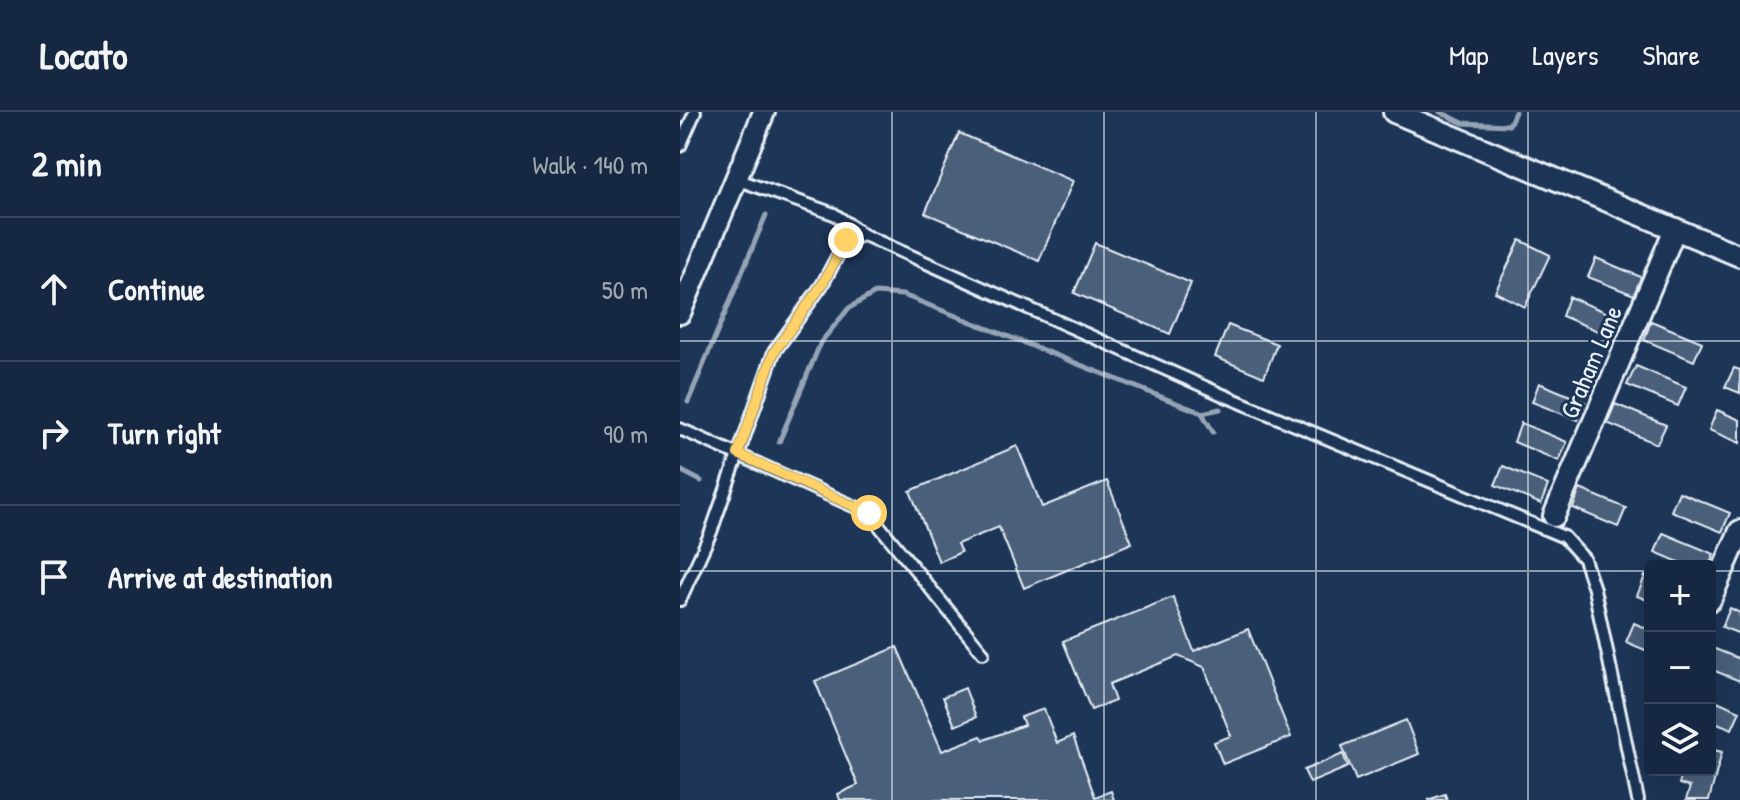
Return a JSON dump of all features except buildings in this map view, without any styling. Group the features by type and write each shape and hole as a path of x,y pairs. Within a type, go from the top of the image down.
{"street":[{"path":"680,313 764,112"},
{"path":"1394,112 1740,256"},
{"name":"Graham Lane","path":"1554,516 1675,229"},
{"path":"1716,586 1740,531"}],"lane":[{"path":"680,146 695,112"},
{"path":"736,179 834,214 864,235 1223,395 1564,537 1584,559 1594,589 1638,800"},
{"path":"680,600 711,532 774,352 822,285 846,240 864,235"},
{"path":"680,429 869,513 983,653"}],"waterway":[{"path":"1440,112 1463,123 1509,125 1515,112"},
{"path":"688,402 766,215"},
{"path":"779,442 821,342 849,308 875,293 903,295 1202,413 1213,432"},
{"path":"1202,413 1220,409"},
{"path":"680,470 701,481"}],"route":[{"path":"846,240 822,285 774,352 738,454 869,513"}]}
